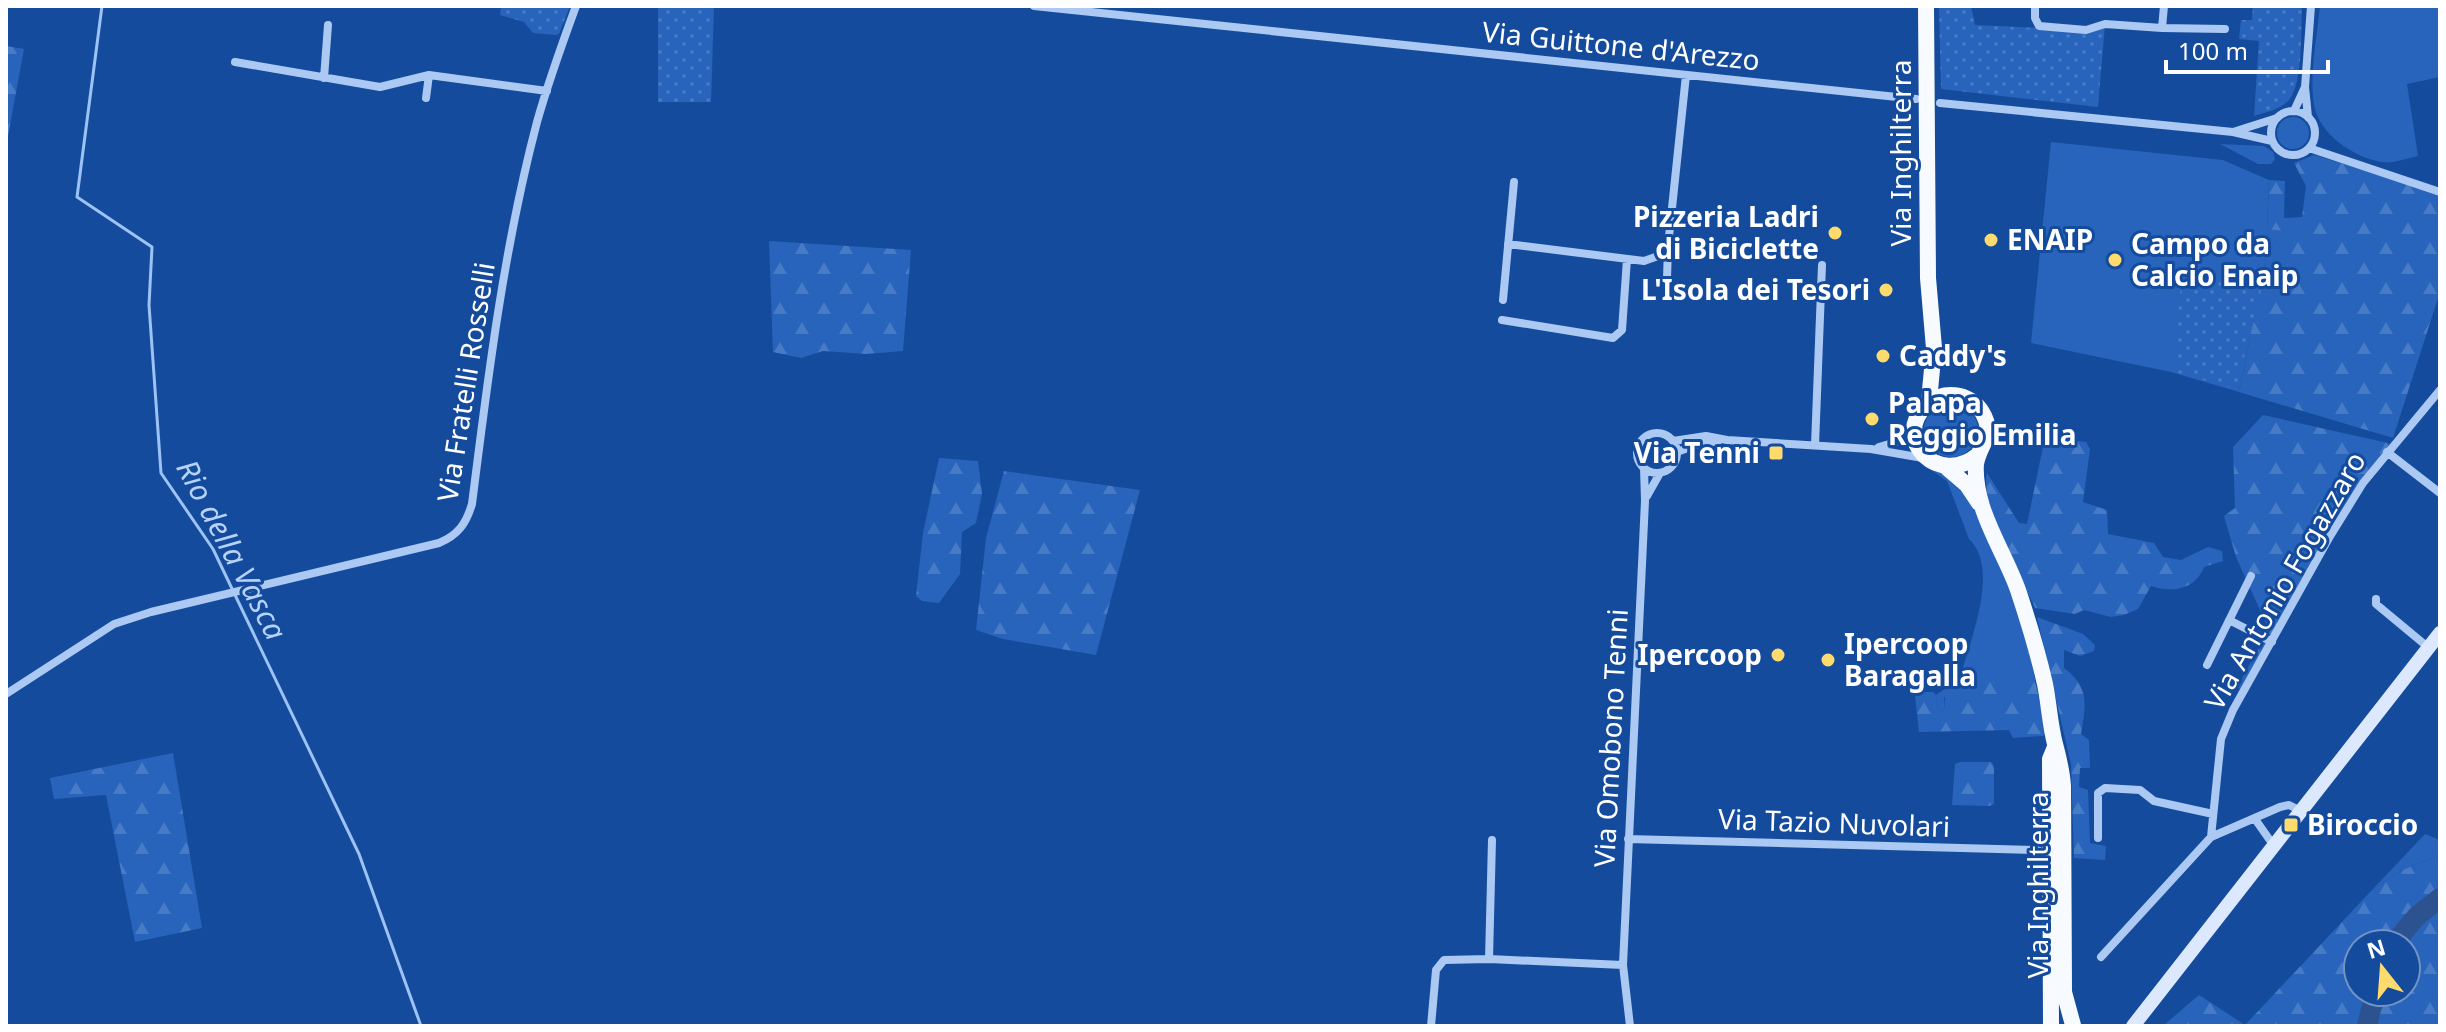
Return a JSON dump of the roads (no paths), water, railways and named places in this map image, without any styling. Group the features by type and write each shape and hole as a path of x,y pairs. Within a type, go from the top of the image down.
{"main road":[{"name":"Via Inghilterra","path":"1914,427 1929,401 1934,348 1928,278 1926,6"},
{"name":"Via Inghilterra","path":"1934,348 1944,377 1958,395 1973,402 1984,415 1986,440 1976,466 1982,507"},
{"path":"1929,401 1948,394 1958,395"},
{"path":"1914,427 1920,451 1928,459"},
{"path":"1946,467 1958,467 1978,455"},
{"name":"Via Inghilterra","path":"1928,459 1946,467 1967,485 1982,507 2018,591 2044,682 2055,746 2061,758 2064,992 2074,1026"},
{"path":"2132,1025 2440,633"},
{"name":"Via Inghilterra","path":"2051,1026 2050,759 2055,746"},
{"path":"2062,1026 2074,1026"}],"street":[{"name":"Via Fratelli Rosselli","path":"6,694 114,624 226,593 439,543 459,531 467,520 472,504 486,390 528,158 576,6"},
{"name":"Via Guittone d'Arezzo","path":"1034,6 1916,99"},
{"path":"2035,6 2039,26 2046,27 2086,30 2105,24 2225,29"},
{"path":"2162,28 2164,6"},
{"path":"2277,118 2271,129 2276,148 2288,154 2299,154 2309,148 2314,139 2305,87 2311,6"},
{"path":"324,78 328,25"},
{"path":"235,62 380,87 429,75 547,91"},
{"path":"426,98 429,75"},
{"path":"1667,279 1686,75"},
{"path":"2233,132 2294,111 2305,87"},
{"path":"1940,103 2233,132 2272,141"},
{"path":"2294,111 2308,117"},
{"path":"2314,139 2337,156"},
{"path":"2309,148 2440,192"},
{"path":"1503,300 1514,182"},
{"path":"1508,244 1644,261 1661,255 1668,246"},
{"path":"1502,320 1613,338 1622,330 1627,259"},
{"path":"1815,445 1822,265"},
{"name":"Via Antonio Fogazzaro","path":"2211,837 2223,732 2329,538 2365,480 2440,390"},
{"name":"Via Omobono Tenni","path":"1871,449 1899,441 1914,427"},
{"name":"Via Omobono Tenni","path":"1630,1026 1623,965 1645,501 1644,468 1637,450 1643,438 1656,433 1673,441 1706,436 1895,451 1928,459"},
{"name":"Via Omobono Tenni","path":"1645,501 1660,473 1670,468 1677,452 1727,440"},
{"path":"1673,441 1677,452"},
{"path":"2387,452 2440,493"},
{"path":"1644,468 1660,473"},
{"path":"2207,665 2251,576"},
{"path":"2376,599 2376,604 2429,648"},
{"path":"2229,620 2272,642"},
{"path":"2098,838 2098,793 2105,788 2140,790 2154,801 2213,814"},
{"path":"2101,957 2211,837 2280,807 2289,805 2301,811"},
{"path":"2255,819 2274,846"},
{"name":"Via Tazio Nuvolari","path":"1628,839 2038,850"},
{"path":"1489,959 1492,840"},
{"path":"1431,1026 1436,970 1440,964 1454,958 1623,965"}],"waterway":[{"name":"Rio della Vasca","path":"102,6 77,197 152,247 149,305 161,473 213,549 359,854 421,1026"},
{"path":"2407,928 2440,898"},
{"path":"2367,1026 2371,1008"}],"place":[{"name":"Pizzeria Ladri di Biciclette","path":"1835,233"},
{"name":"ENAIP","path":"1991,240"},
{"name":"Campo da Calcio Enaip","path":"2115,260"},
{"name":"L'Isola dei Tesori","path":"1886,290"},
{"name":"Caddy's","path":"1883,356"},
{"name":"Palapa Reggio Emilia","path":"1872,419"},
{"name":"Via Tenni","path":"1776,453"},
{"name":"Ipercoop","path":"1778,655"},
{"name":"Ipercoop Baragalla","path":"1828,660"},
{"name":"Biroccio","path":"2291,825"}]}
